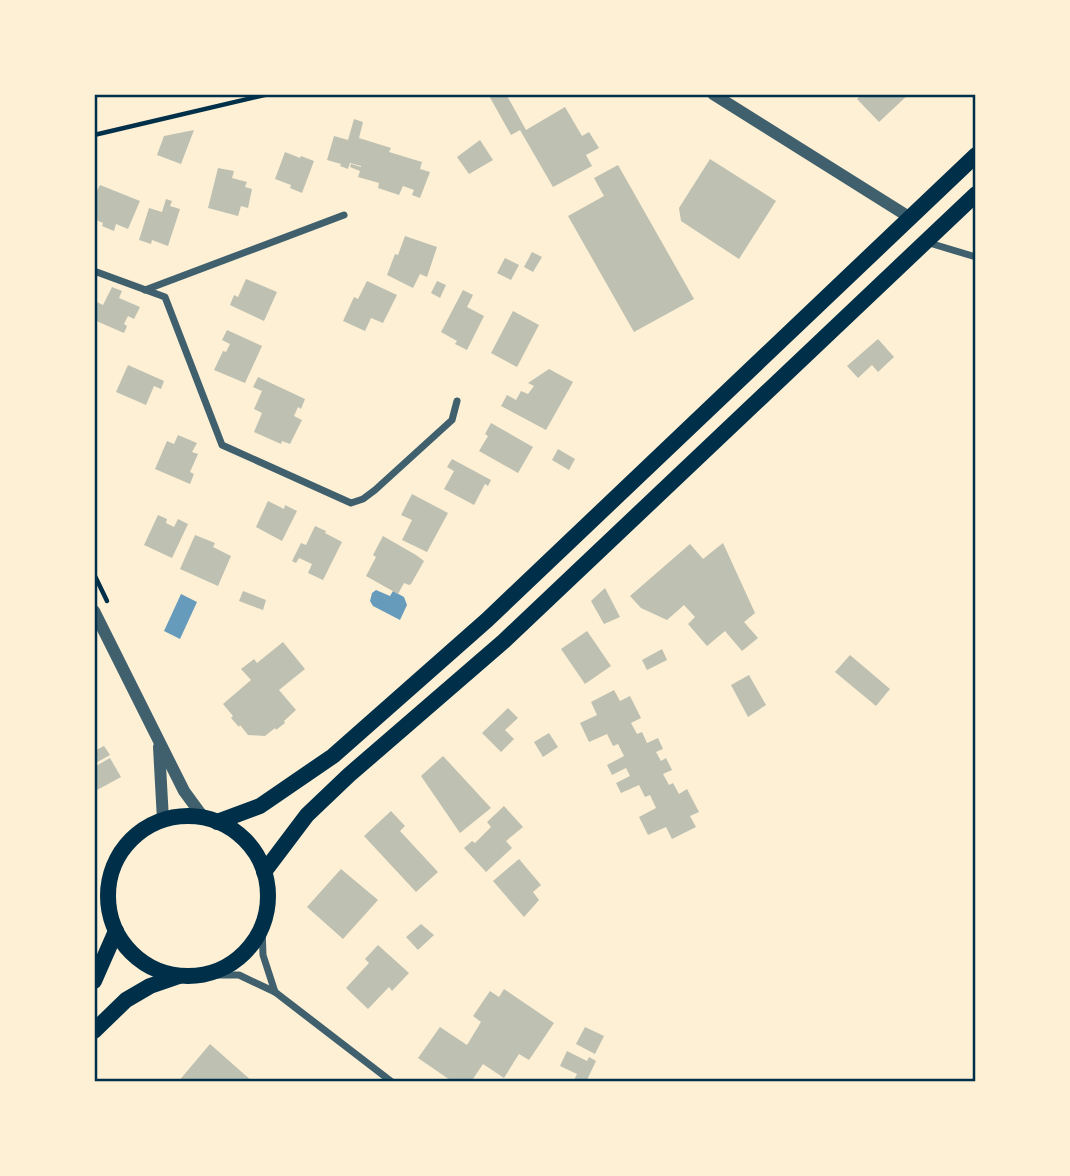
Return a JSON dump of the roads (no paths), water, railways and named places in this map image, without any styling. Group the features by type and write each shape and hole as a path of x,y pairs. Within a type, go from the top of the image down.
{"main road":[{"path":"210,820 260,806 333,756 487,620 975,155"},
{"path":"264,872 307,815 349,775 505,641 975,194"},
{"path":"94,1031 126,1000 150,986 179,976 206,975 229,965 249,949 262,927 268,890 264,872 254,851 238,833 210,820 183,816 163,820 139,833 120,853 110,878 108,905 116,931 131,953 153,969 179,976"},
{"path":"94,981 116,931"}],"street":[{"path":"713,94 909,217"},
{"path":"145,290 344,215"},
{"path":"925,242 975,257"},
{"path":"94,271 165,297 222,444 351,503 363,499 375,490 452,420 457,401"},
{"path":"94,611 184,791 210,820"},
{"path":"159,743 163,820"},
{"path":"262,927 263,955 275,992"},
{"path":"206,975 239,975 275,992 392,1082"}],"water":[{"path":"376,590 390,596 393,591 404,597 407,605 400,620 373,606 370,601"},
{"path":"181,594 197,602 180,639 164,631"}]}
